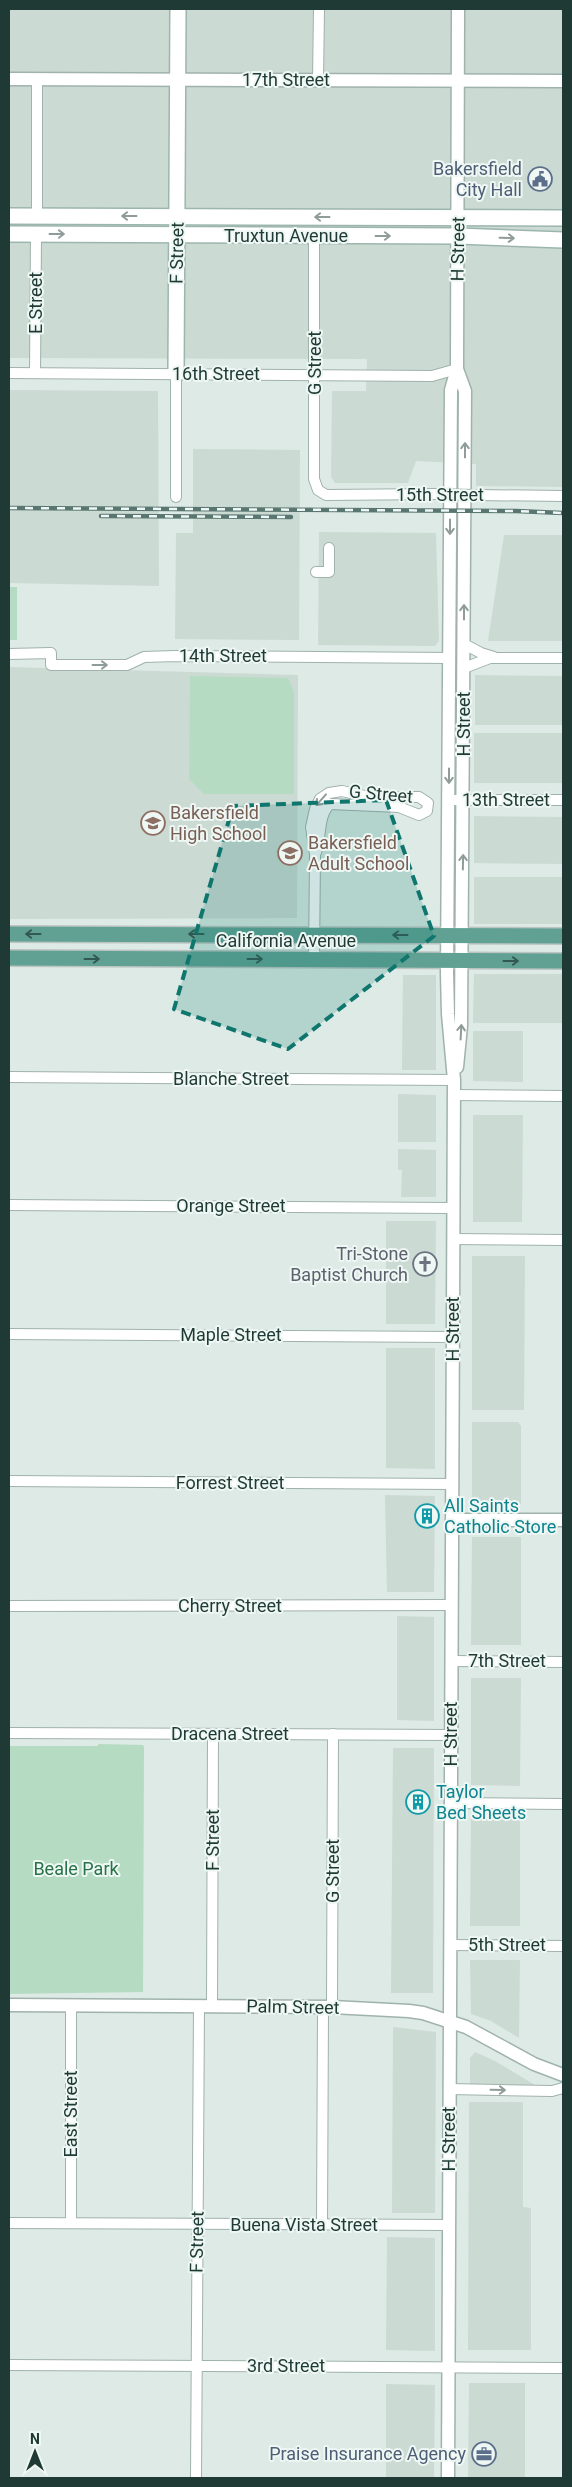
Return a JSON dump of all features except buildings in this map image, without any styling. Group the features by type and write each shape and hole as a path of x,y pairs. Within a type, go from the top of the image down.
{"main road":[{"name":"F Street","path":"176,374 178,9"},
{"name":"Truxtun Avenue","path":"9,216 563,218"},
{"name":"Truxtun Avenue","path":"9,234 458,236 563,240"},
{"name":"California Avenue","path":"9,934 563,936"},
{"name":"California Avenue","path":"9,958 563,961"}],"street":[{"path":"318,80 319,9"},
{"name":"H Street","path":"448,2478 454,1080 448,1014 455,960 449,800 451,390 457,369 459,217 458,9"},
{"name":"17th Street","path":"9,79 563,81"},
{"path":"36,79 37,216"},
{"name":"E Street","path":"35,373 36,234"},
{"name":"G Street","path":"314,236 314,479 318,490"},
{"name":"H Street","path":"455,935 463,800 464,724 465,391 457,369"},
{"name":"16th Street","path":"9,373 424,376 440,375 457,369"},
{"name":"F Street","path":"176,374 176,497"},
{"name":"16th Street","path":"424,376 440,381 451,390"},
{"name":"15th Street","path":"318,490 326,494 563,496"},
{"path":"316,572 329,572 329,548"},
{"path":"464,644 481,654 500,658"},
{"name":"14th Street","path":"9,654 51,653 51,665 127,665 144,657 175,656 450,658"},
{"path":"450,658 457,666 459,702 464,724"},
{"path":"464,668 481,660 500,658 563,658"},
{"name":"G Street","path":"314,960 315,854 311,831 317,803 329,793 342,791 369,797 419,797 428,803 427,811 419,815 399,807 330,804 324,811 320,843 315,854"},
{"name":"13th Street","path":"449,800 563,800"},
{"name":"Blanche Street","path":"9,1077 454,1080"},
{"path":"454,1095 563,1096"},
{"name":"Orange Street","path":"9,1205 453,1208"},
{"path":"453,1239 563,1240"},
{"name":"Maple Street","path":"9,1334 452,1337"},
{"name":"Forrest Street","path":"9,1481 452,1484"},
{"path":"452,1520 563,1520"},
{"name":"Cherry Street","path":"9,1606 451,1606"},
{"name":"7th Street","path":"451,1661 563,1662"},
{"name":"Dracena Street","path":"9,1733 451,1735"},
{"name":"F Street","path":"212,2006 213,1734"},
{"name":"G Street","path":"322,2224 333,1734"},
{"path":"450,1803 563,1804"},
{"name":"5th Street","path":"450,1945 563,1946"},
{"name":"Palm Street","path":"9,2005 328,2007 423,2012 482,2034 534,2064 563,2075"},
{"name":"East Street","path":"71,2005 71,2223"},
{"name":"F Street","path":"196,2478 199,2006"},
{"path":"450,2089 552,2091 563,2088"},
{"name":"Buena Vista Street","path":"9,2223 449,2225"},
{"name":"3rd Street","path":"9,2365 563,2368"}],"highlighted area":[{"path":"386,800 434,936 288,1049 174,1009 233,806"}],"shaded area":[{"path":"9,9 563,9 563,487 476,486 476,464 416,461 408,483 335,483 331,477 332,391 366,391 367,359 9,358"},
{"path":"9,390 158,391 159,586 9,583"},
{"path":"193,449 300,450 299,640 175,639 176,533 193,533"},
{"path":"319,532 436,533 439,641 435,646 318,645"},
{"path":"504,535 563,535 563,641 488,641"},
{"name":"Bakersfield High School","path":"9,667 298,675 297,918 9,919"},
{"path":"475,675 563,676 563,725 475,725"},
{"path":"474,733 563,733 563,783 474,783"},
{"path":"474,816 563,817 563,864 474,863"},
{"path":"474,877 563,877 563,924 474,924"},
{"path":"474,974 563,974 563,1023 473,1023"},
{"path":"403,975 436,975 436,1070 402,1070"},
{"path":"473,1031 523,1031 523,1082 473,1081"},
{"path":"398,1094 436,1095 436,1142 398,1142"},
{"path":"473,1115 523,1115 522,1222 473,1222"},
{"path":"398,1149 436,1150 436,1197 401,1197 402,1170 398,1170"},
{"path":"386,1221 436,1221 435,1324 386,1324"},
{"path":"472,1256 525,1256 524,1410 472,1410"},
{"path":"386,1348 435,1348 435,1469 386,1468"},
{"path":"472,1422 518,1422 521,1426 521,1504 472,1504"},
{"path":"385,1495 435,1496 434,1592 387,1592"},
{"path":"472,1537 521,1537 521,1645 471,1645"},
{"path":"397,1616 434,1617 434,1721 397,1720"},
{"path":"471,1678 521,1678 520,1786 471,1785"},
{"path":"393,1748 434,1748 433,1993 391,1993"},
{"path":"471,1819 520,1819 520,1926 470,1926"},
{"path":"470,1960 520,1960 519,2038 491,2021 471,2014"},
{"path":"393,2027 436,2032 435,2213 392,2213"},
{"path":"475,2052 495,2061 535,2085 470,2085 470,2058"},
{"path":"469,2102 523,2102 523,2207 531,2208 531,2350 468,2350"},
{"path":"387,2237 435,2238 435,2351 386,2350"},
{"path":"469,2383 525,2383 525,2478 468,2478"},
{"path":"386,2384 435,2385 434,2478 386,2478"}],"green space":[{"path":"9,587 17,587 17,640 9,640"},
{"path":"190,676 288,678 294,692 294,794 204,794 189,779"},
{"name":"Beale Park","path":"99,1744 143,1745 144,1747 143,1992 9,1994 9,1746 97,1746"}],"railway":[{"path":"9,508 516,511 563,513"},
{"path":"101,516 291,517"}],"place":[{"name":"Bakersfield City Hall","path":"540,179"},
{"name":"Bakersfield High School","path":"153,823"},
{"name":"Bakersfield Adult School","path":"290,853"},
{"name":"Tri-Stone Baptist Church","path":"425,1264"},
{"name":"All Saints Catholic Store","path":"427,1516"},
{"name":"Taylor Bed Sheets","path":"418,1802"},
{"name":"Praise Insurance Agency","path":"484,2454"}]}
